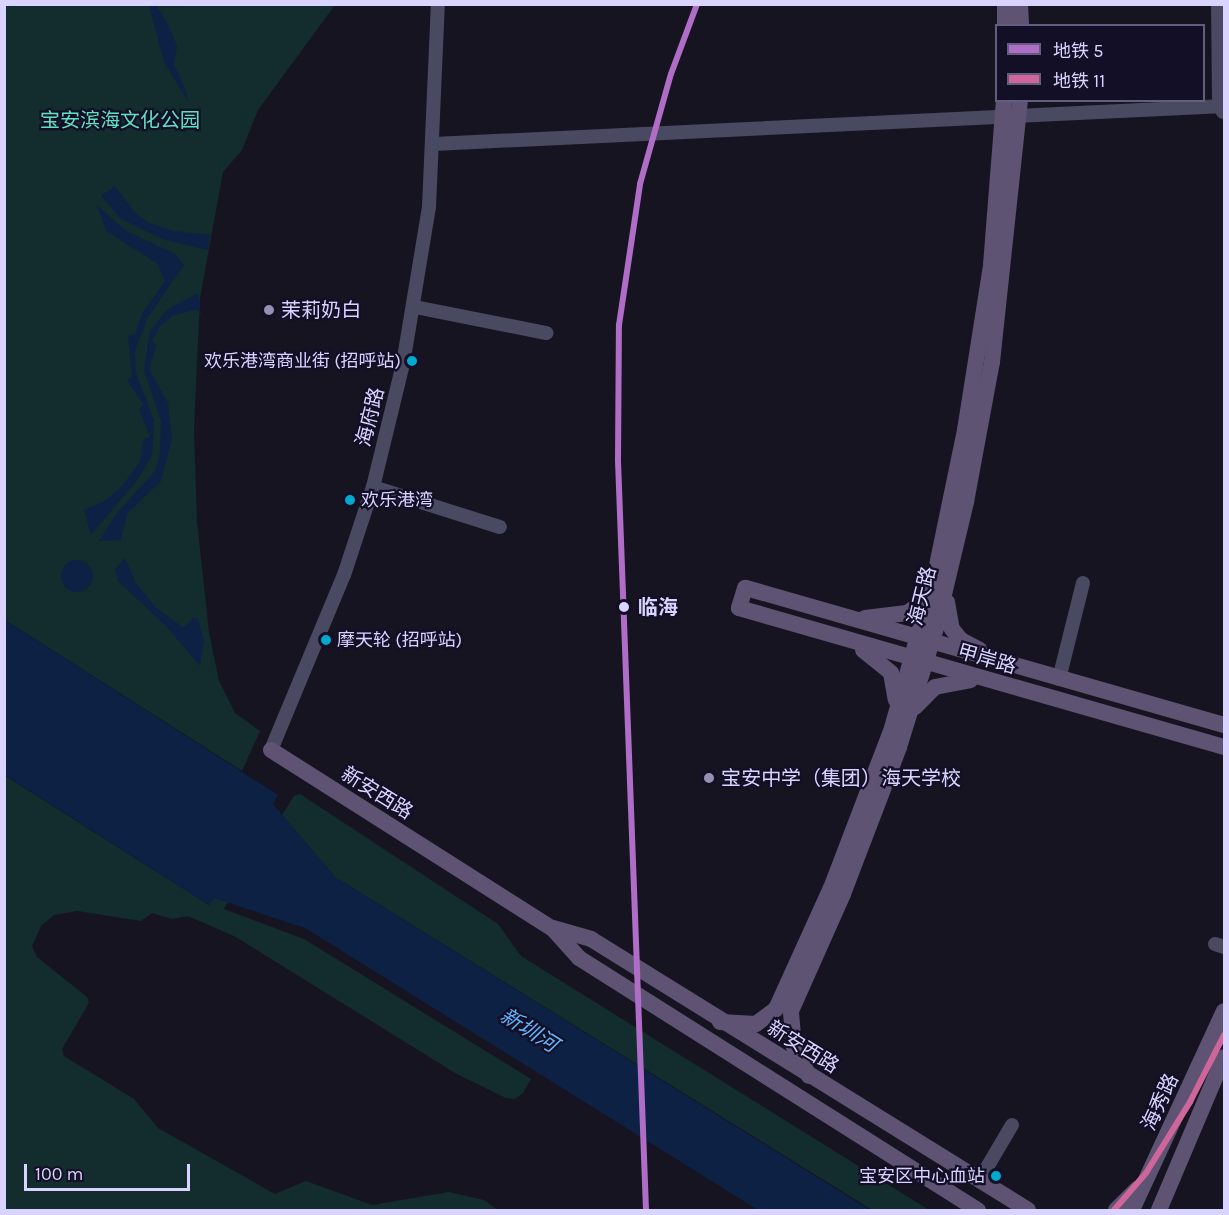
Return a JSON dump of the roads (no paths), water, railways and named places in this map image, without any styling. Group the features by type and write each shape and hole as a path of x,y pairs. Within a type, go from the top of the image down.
{"main road":[{"path":"1005,4 1005,24"},
{"path":"1020,4 1020,24"},
{"name":"海天路","path":"720,1022 756,1023 776,1009 831,888 918,661 942,574 992,363 1011,108"},
{"path":"844,618 884,619 907,613 920,604 942,574"},
{"path":"942,574 952,629 968,644 1022,669"},
{"name":"甲岸路","path":"1220,747 739,608 745,588 1224,725"},
{"path":"841,638 874,656 891,673 896,701 892,728"},
{"name":"海天路","path":"809,1076 794,1047 791,1011 876,811 910,715 918,661"},
{"path":"910,715 935,687 957,681 986,681"},
{"name":"新安西路","path":"271,750 552,928 579,958 978,1210"},
{"name":"新安西路","path":"552,928 591,939 720,1022 1028,1210"},
{"path":"603,973 616,955"},
{"name":"海秀路","path":"1132,1210 1224,1011"},
{"name":"海秀路","path":"1160,1210 1224,1057"},
{"path":"1116,1210 1147,1180"}],"street":[{"name":"海府路","path":"271,750 344,575 373,488 415,307 434,144 438,4"},
{"path":"434,144 1011,108 1223,109 1218,4"},
{"path":"415,307 546,333"},
{"path":"373,488 500,527"},
{"path":"1059,679 1083,583"},
{"path":"979,1181 1012,1125"}],"water":[{"path":"149,5 156,5 168,24 177,46 174,65 186,90 188,102 164,62"},
{"path":"115,186 136,214 149,223 173,231 210,235 208,250 162,239 121,219 101,196"},
{"path":"97,205 126,231 175,254 184,265 148,317 135,351 136,373 154,420 152,455 138,479 91,535 84,510 106,500 123,485 140,461 144,439 150,437 139,409 143,404 127,380 132,376 128,336 135,334 142,314 165,281 157,263 106,231"},
{"path":"198,293 201,316 197,309 172,316 160,326 152,341 156,345 149,369 168,403 172,439 161,481 127,514 121,540 99,541 117,513 155,471 160,454 161,421 144,370 150,331 168,309"},
{"path":"125,558 136,583 156,608 184,628 193,618 198,619 204,640 200,666 165,625 118,581 115,569"},
{"path":"77,560 88,565 93,576 88,587 77,592 66,587 61,576 66,565"},
{"name":"新圳河","path":"5,620 278,795 273,804 335,877 870,1210 758,1210 305,928 214,898 209,905 5,775"}],"metro line":[{"name":"5","path":"646,1210 618,459 619,325 640,184 671,74 697,4"},
{"name":"11","path":"1114,1210 1146,1173 1190,1102 1224,1035"}],"place":[{"name":"茉莉奶白","path":"269,310"},
{"name":"欢乐港湾商业街 (招呼站)","path":"412,361"},
{"name":"欢乐港湾","path":"350,500"},
{"name":"临海","path":"624,607"},
{"name":"摩天轮 (招呼站)","path":"326,640"},
{"name":"宝安中学（集团）海天学校","path":"709,778"},
{"name":"宝安区中心血站","path":"996,1176"}],"park label":[{"name":"宝安滨海文化公园","path":"120,120"}]}
